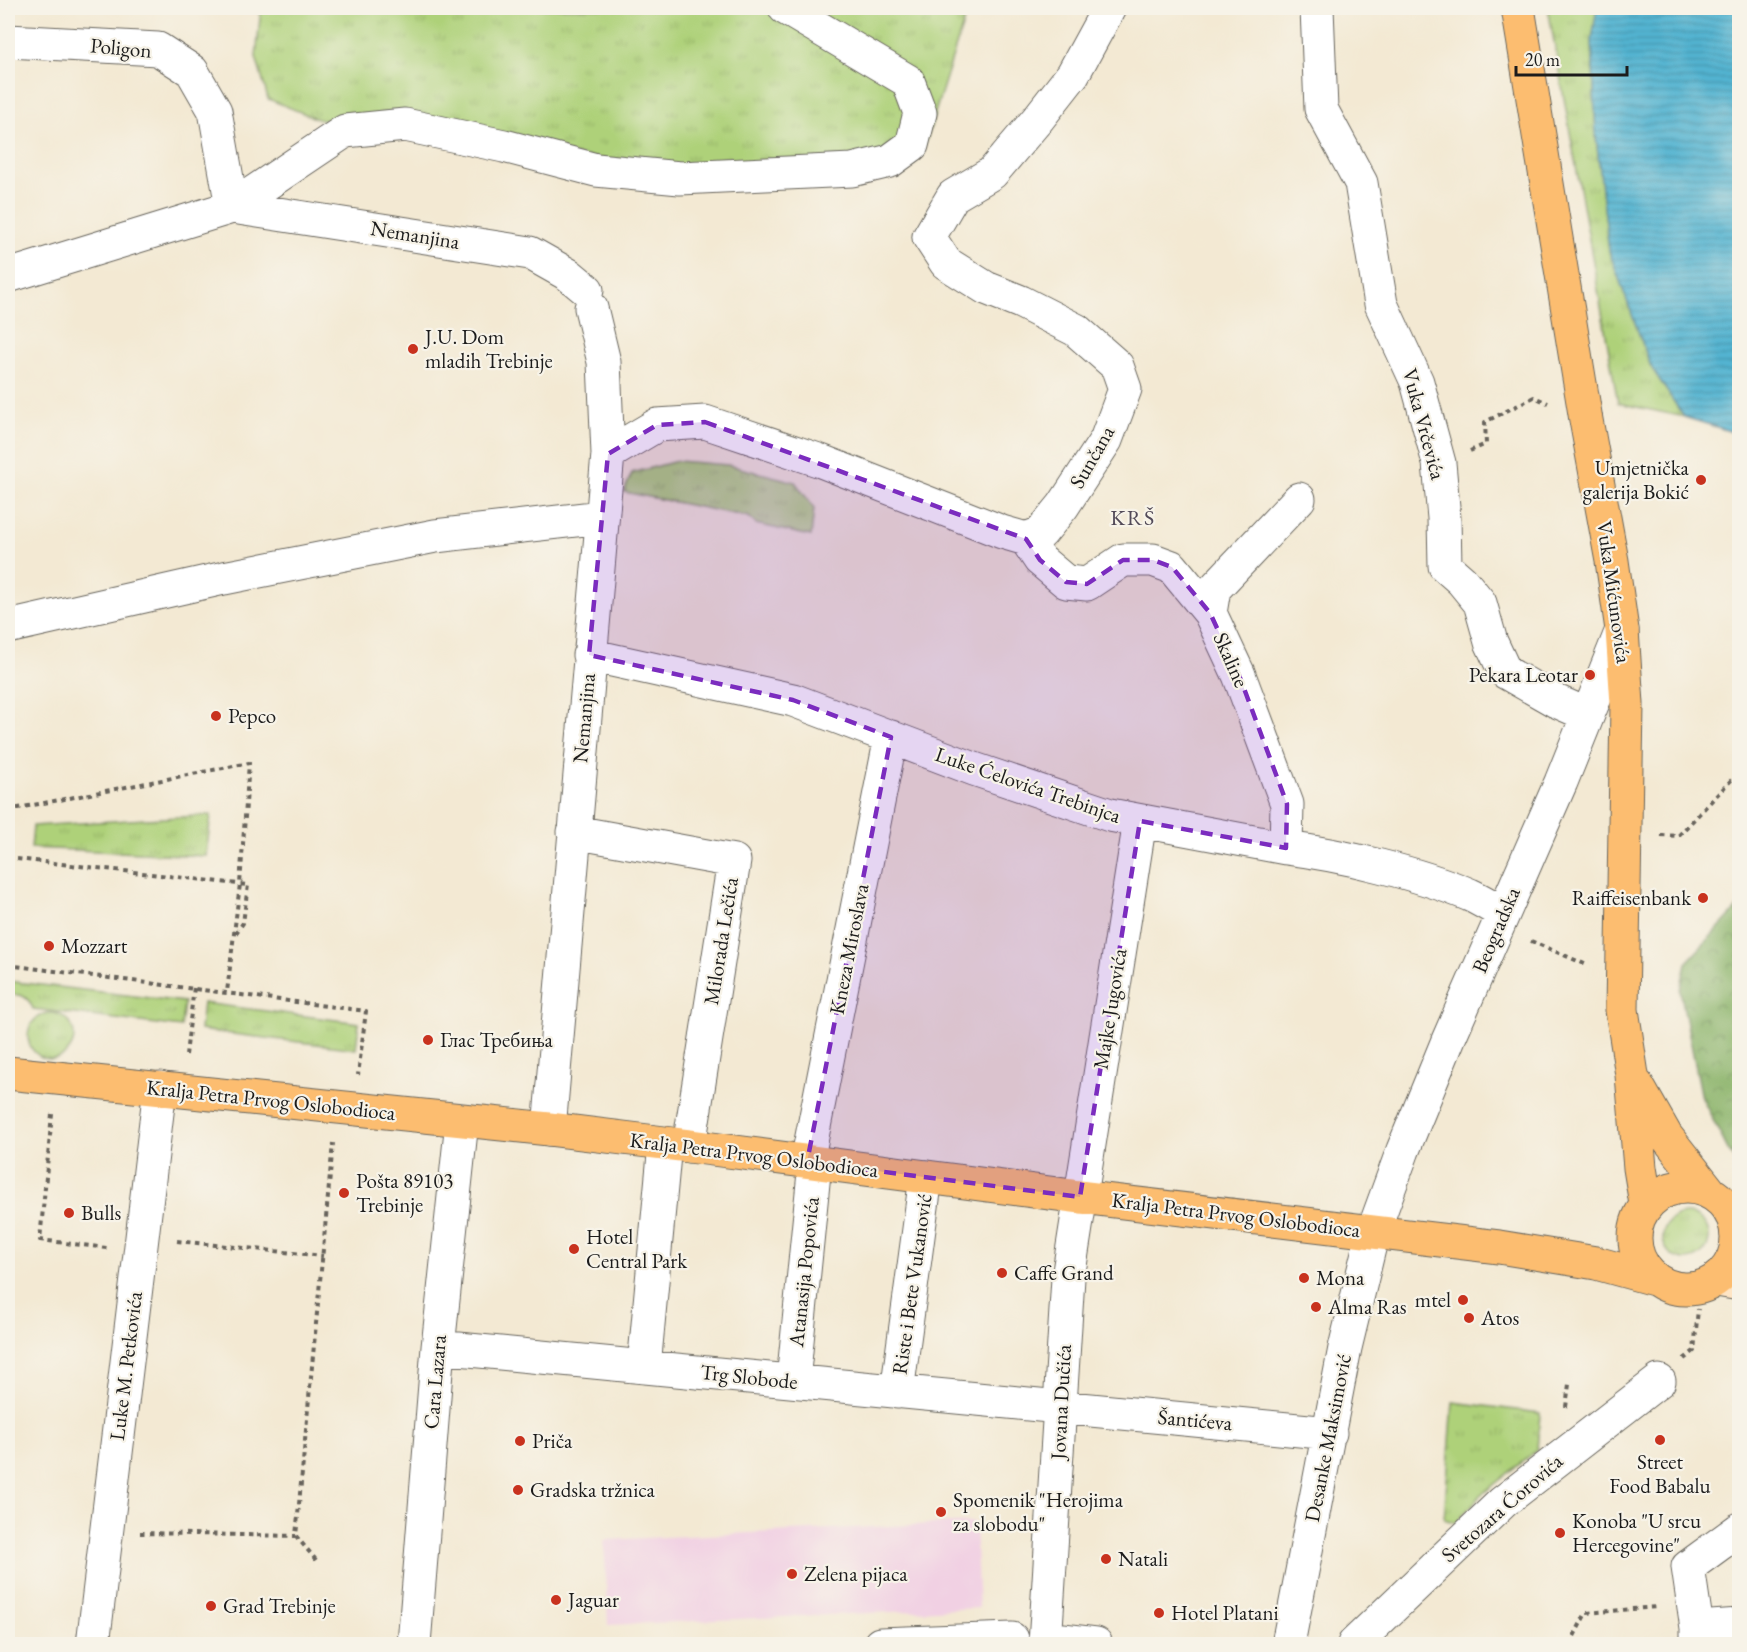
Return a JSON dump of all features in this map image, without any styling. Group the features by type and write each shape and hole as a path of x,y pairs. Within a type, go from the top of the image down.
{"main road":[{"name":"Vuka Mićunovića","path":"1518,8 1622,630 1627,704 1622,1010 1632,1075 1640,1168 1646,1204"},
{"name":"Kralja Petra Prvog Oslobodioca","path":"8,1073 549,1129 1080,1197 1499,1247"},
{"name":"Vuka Mićunovića","path":"1632,1075 1666,1136 1710,1192"},
{"path":"1499,1247 1596,1263 1654,1279 1669,1287 1718,1289 1736,1252 1738,1235 1733,1217 1724,1203 1710,1192 1693,1186 1676,1187 1659,1193 1646,1204 1638,1218 1634,1235 1635,1252 1654,1279"},
{"path":"1499,1247 1571,1247 1604,1243 1634,1235"}],"street":[{"path":"8,276 232,207 345,131 405,125 504,146 596,170 680,178 852,170 890,161 912,145 920,113 908,81 785,8"},
{"name":"Sunčana","path":"1026,539 1041,533 1064,506 1106,440 1125,388 1116,366 1076,330 1021,302 986,288 946,263 929,237 953,196 992,173 1074,74 1109,8"},
{"path":"1074,74 1130,8"},
{"name":"Vuka Vrčevića","path":"1317,8 1322,109 1361,183 1382,303 1417,382 1439,463 1445,566 1480,603 1491,642 1504,672 1556,701 1588,715"},
{"name":"Poligon","path":"8,41 158,49 192,71 215,111 232,207"},
{"name":"Nemanjina","path":"232,207 530,253 569,275 589,300 604,362 608,454 549,1129"},
{"path":"608,454 657,424 705,422 821,461 1002,532 1026,539 1040,560 1066,582 1087,584 1123,560 1153,560 1172,567 1210,612"},
{"name":"Skaline","path":"1286,848 1287,804 1239,675 1210,612 1214,589 1299,499"},
{"path":"8,627 224,578 435,536 602,517"},
{"name":"Beogradska","path":"1373,1232 1412,1130 1561,782 1622,630"},
{"name":"Luke Ćelovića Trebinjca","path":"589,655 794,700 974,769 1110,815 1286,848 1314,851 1436,882 1472,896 1503,913"},
{"name":"Kneza Miroslava","path":"811,1162 891,737"},
{"name":"Majke Jugovića","path":"1080,1197 1140,821"},
{"name":"Milorada Lečića","path":"574,832 734,861 677,1145"},
{"name":"Luke M. Petkovića","path":"93,1644 160,1088"},
{"name":"Cara Lazara","path":"414,1644 438,1347 462,1121"},
{"path":"644,1367 677,1145"},
{"name":"Atanasija Popovića","path":"793,1381 811,1162"},
{"name":"Riste i Bete Vukanović","path":"897,1392 926,1177"},
{"name":"Jovana Dučića","path":"1046,1641 1068,1278 1080,1197"},
{"name":"Desanke Maksimović","path":"1287,1644 1345,1348 1373,1232"},
{"name":"Trg Slobode","path":"438,1347 1061,1407"},
{"name":"Svetozara Ćorovića","path":"1354,1644 1503,1502 1659,1381"},
{"name":"Šantićeva","path":"1061,1407 1330,1433"},
{"path":"1740,1529 1688,1568 1696,1629 1740,1625"},
{"path":"880,1644 1012,1639"},
{"path":"1046,1641 1096,1644"}],"path":[{"path":"1485,422 1534,397"},
{"path":"8,810 249,763 240,884 226,992"},
{"path":"1678,836 1740,771"},
{"path":"8,858 248,885 243,923 233,938"},
{"path":"8,965 194,987 366,1011 358,1078"},
{"path":"186,1059 194,987"},
{"path":"56,1078 40,1240 323,1256"},
{"path":"316,1560 296,1536 336,1106"},
{"path":"1696,1335 1718,1289"},
{"path":"106,1533 296,1536"},
{"path":"1570,1644 1586,1613 1679,1605 1696,1629"}],"highlighted area":[{"path":"705,422 1026,539 1040,560 1066,582 1087,584 1123,560 1153,560 1172,567 1210,613 1239,675 1287,804 1286,848 1140,821 1080,1197 807,1162 891,737 793,700 589,655 608,454 657,425"}],"shaded area":[{"name":"Zelena pijaca","path":"975,1522 979,1608 608,1625 604,1540"}],"green space":[{"path":"261,8 968,8 922,154 677,171 360,121 320,120 268,99 256,57"},
{"path":"1548,8 1597,8 1592,40 1596,137 1609,251 1651,367 1684,417 1618,403"},
{"path":"677,461 728,465 795,482 814,508 811,536 756,524 749,517 624,492 632,473"},
{"path":"211,815 206,856 31,848 33,826"},
{"path":"1739,906 1739,1167 1702,1098 1680,990 1686,963"},
{"path":"8,981 184,1002 181,1027 33,1009 24,996 8,996"},
{"path":"203,1003 359,1023 356,1049 200,1030"},
{"path":"51,1013 67,1020 74,1036 67,1052 51,1059 35,1052 28,1036 35,1020"},
{"path":"1686,1214 1702,1221 1709,1237 1702,1253 1686,1260 1670,1253 1663,1237 1670,1221"},
{"path":"1453,1402 1540,1413 1537,1450 1481,1495 1456,1523 1444,1519"}],"water":[{"path":"1597,8 1739,8 1739,436 1736,433 1684,417 1651,367 1609,251 1596,137 1592,40"}],"place":[{"name":"J.U. Dom mladih Trebinje","path":"413,349"},
{"name":"Umjetnička galerija Bokić","path":"1701,480"},
{"name":"Pekara Leotar","path":"1590,675"},
{"name":"Pepco","path":"216,716"},
{"name":"Raiffeisenbank","path":"1703,898"},
{"name":"Mozzart","path":"49,946"},
{"name":"Глас Требиња","path":"428,1040"},
{"name":"Pošta 89103 Trebinje","path":"344,1193"},
{"name":"Bulls","path":"69,1213"},
{"name":"Hotel Central Park","path":"574,1249"},
{"name":"Caffe Grand","path":"1002,1273"},
{"name":"Mona","path":"1304,1278"},
{"name":"mtel","path":"1463,1300"},
{"name":"Alma Ras","path":"1316,1307"},
{"name":"Atos","path":"1469,1318"},
{"name":"Street Food Babalu","path":"1660,1440"},
{"name":"Priča","path":"520,1441"},
{"name":"Gradska tržnica","path":"518,1490"},
{"name":"Spomenik \"Herojima za slobodu\"","path":"941,1512"},
{"name":"Konoba \"U srcu Hercegovine\"","path":"1560,1533"},
{"name":"Natali","path":"1106,1559"},
{"name":"Zelena pijaca","path":"792,1574"},
{"name":"Jaguar","path":"556,1600"},
{"name":"Grad Trebinje","path":"211,1606"},
{"name":"Hotel Platani","path":"1159,1613"}],"district":[{"name":"KRŠ","path":"1133,517"}]}
